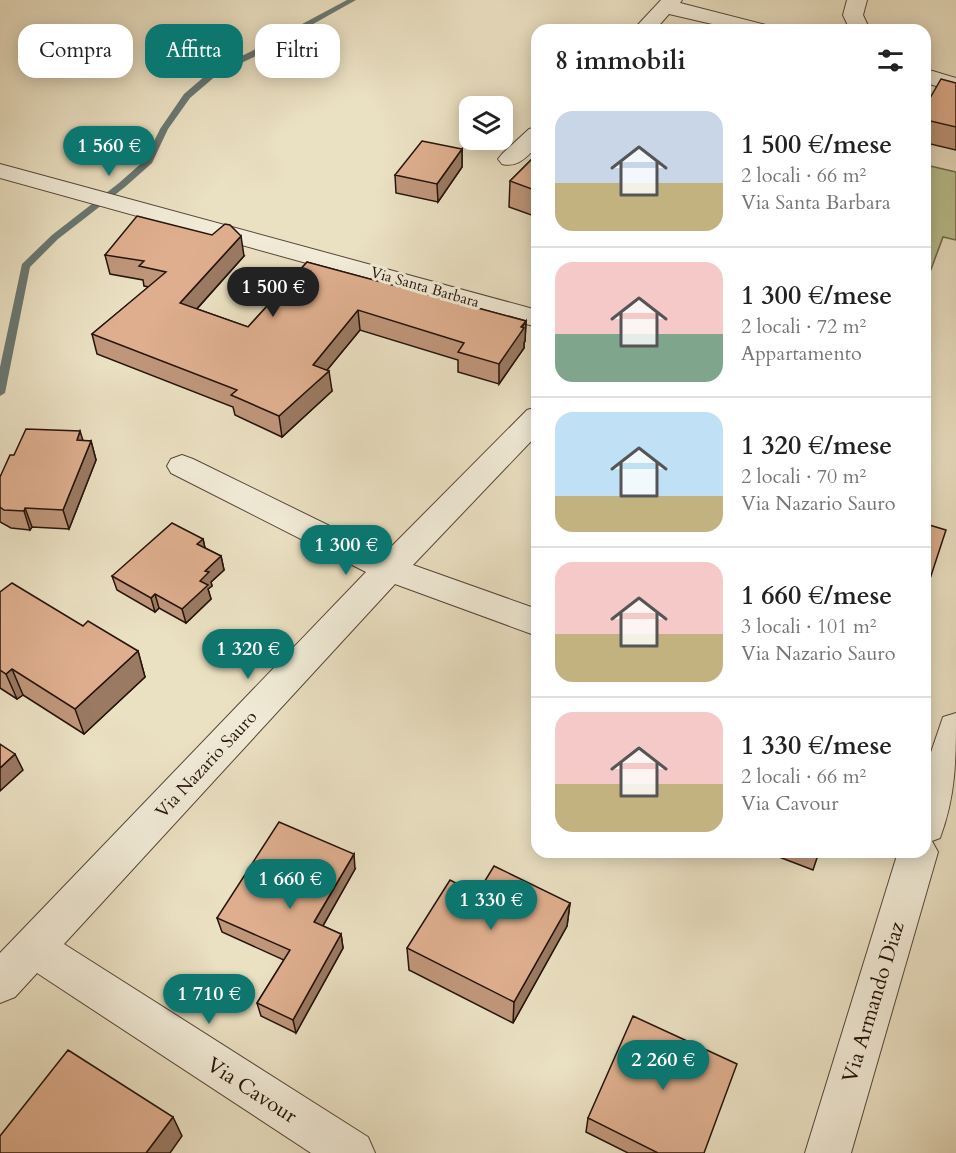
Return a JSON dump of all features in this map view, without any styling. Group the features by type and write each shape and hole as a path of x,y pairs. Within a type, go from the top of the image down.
{"street":[{"path":"856,24 852,9 857,0"},
{"path":"649,24 668,4"},
{"path":"668,4 675,15 711,24"},
{"path":"668,4 739,24"},
{"path":"931,78 956,85"},
{"path":"510,159 531,140"},
{"name":"Via Santa Barbara","path":"0,171 87,193 531,317"},
{"name":"Via Nazario Sauro","path":"0,983 389,569 531,423"},
{"path":"182,466 389,569 531,621"},
{"path":"931,808 956,728"},
{"name":"Via Armando Diaz","path":"828,1153 916,858"},
{"name":"Via Cavour","path":"33,947 352,1153"}],"green space":[{"path":"931,166 956,172 956,240 943,237 931,269"}],"building":[{"path":"941,79 956,83 956,127 931,121 931,96"},
{"path":"422,141 461,150 437,184 395,175"},
{"path":"531,160 531,189 510,181"},
{"path":"137,216 212,235 225,224 230,225 241,236 180,303 248,327 307,262 526,321 521,327 524,328 499,364 458,352 464,343 358,310 313,365 329,371 279,416 231,395 237,390 92,334 166,272 139,266 144,261 105,255"},
{"path":"26,429 80,431 77,440 91,441 63,510 25,508 24,511 4,510 0,507 0,477 10,455 14,455"},
{"path":"172,523 203,539 197,544 221,556 205,571 209,572 200,581 208,585 182,609 155,594 151,598 112,576"},
{"path":"931,526 946,530 931,576"},
{"path":"12,583 83,626 88,621 138,651 75,709 12,669 6,674 0,670 0,592"},
{"path":"0,744 15,754 0,768"},
{"path":"279,822 354,854 314,922 341,934 293,1020 257,1003 290,950 217,918"},
{"path":"494,866 570,903 514,1002 407,948 450,880 477,894"},
{"path":"633,1016 737,1064 704,1153 658,1153 588,1118"},
{"path":"68,1050 173,1117 146,1153 0,1153 0,1136"}],"waterway":[{"path":"0,393 25,266 55,237 149,161 164,129 187,96 215,72 352,0"}]}
